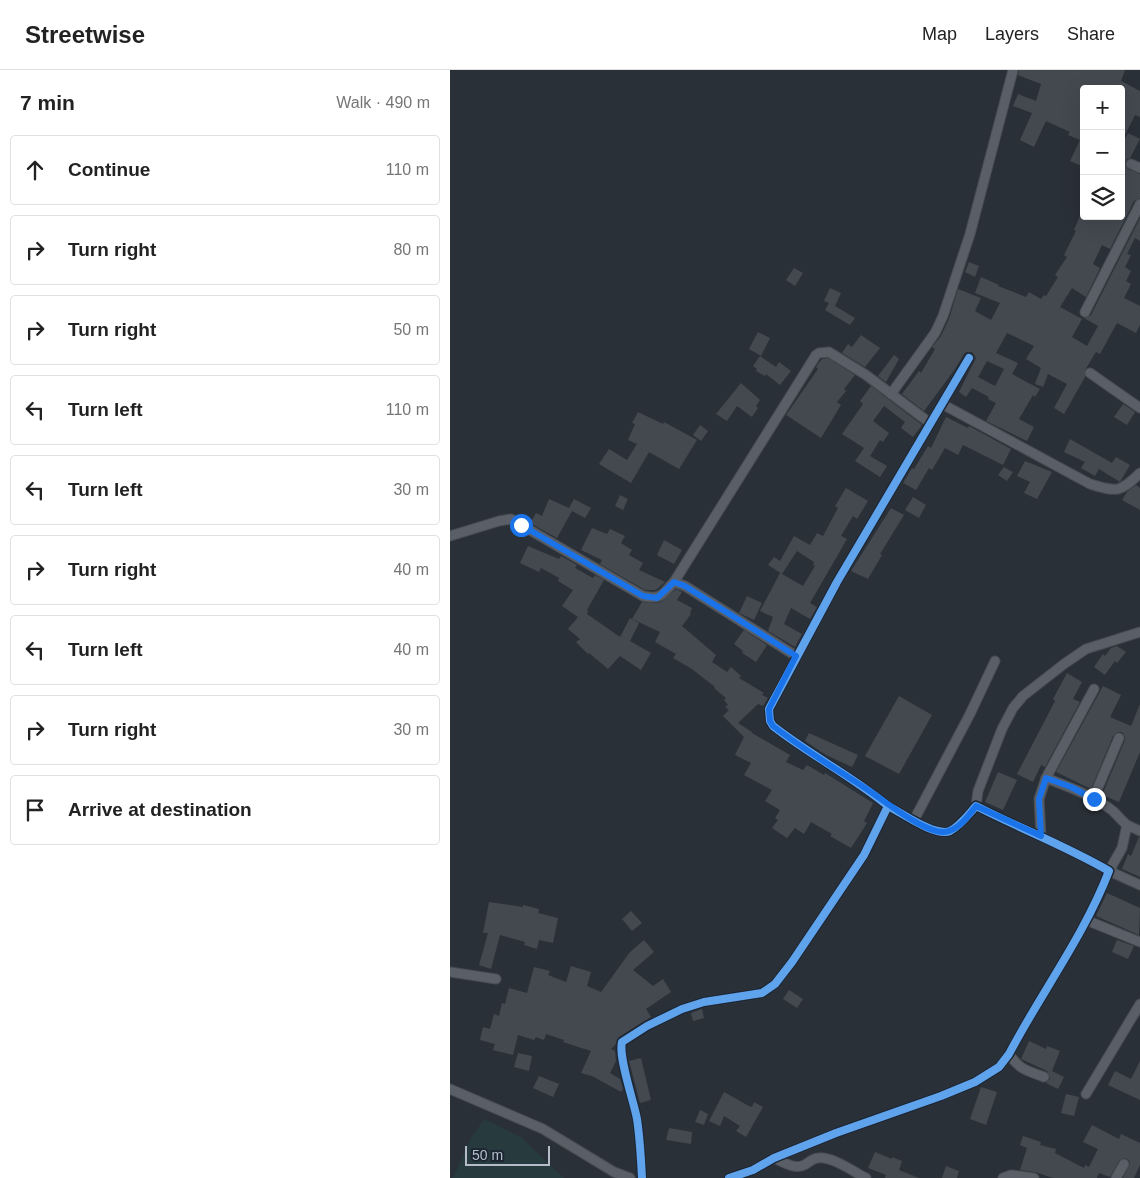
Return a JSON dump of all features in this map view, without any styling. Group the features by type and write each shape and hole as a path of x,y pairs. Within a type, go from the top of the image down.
{"street":[{"path":"891,394 935,333 943,316 970,234 1013,70"},
{"path":"1130,164 1140,168"},
{"path":"1085,312 1140,204"},
{"path":"450,536 499,520 510,519 643,596 657,598 674,582 819,353 829,352 866,375 930,423"},
{"path":"969,358 837,582 796,656 769,709 770,721 773,726 799,746 873,793 888,806 932,830 948,831 962,823 976,806 978,792 1002,729 1013,708 1023,696 1086,649 1140,632"},
{"path":"1090,373 1140,408"},
{"path":"942,404 1090,484 1109,490 1117,490 1125,487 1140,473"},
{"path":"674,582 685,586 796,656"},
{"path":"914,820 970,714 995,661"},
{"path":"1041,836 1039,799 1046,778 1094,689"},
{"path":"1094,799 1119,738"},
{"path":"1046,778 1071,787 1094,799 1113,812 1127,825 1140,831"},
{"path":"642,1178 640,1143 634,1106 624,1066 622,1042 647,1026 682,1009 704,1002 762,993 775,984 864,855 888,806"},
{"path":"976,806 1140,885"},
{"path":"729,1178 753,1170 774,1158 836,1133 941,1096 975,1082 999,1067 1086,920 1122,848 1127,825"},
{"path":"1086,920 1140,942"},
{"path":"450,972 496,979"},
{"path":"1086,1094 1140,1004"},
{"path":"1008,1054 1024,1070 1044,1077"},
{"path":"450,1089 543,1129 614,1172 630,1178"},
{"path":"774,1158 796,1167 803,1166 812,1159 819,1157 830,1159 866,1178"},
{"path":"1116,1178 1124,1164"},
{"path":"1003,1178 1011,1175 1034,1178"}],"green space":[{"path":"484,1119 522,1138 564,1178 453,1178 471,1138"}],"building":[{"path":"1019,70 1125,70 1121,81 1140,91 1140,117 1135,115 1125,135 1125,85 1080,85 1080,140 1068,135 1070,132 1046,121 1034,147 1020,140 1032,113 1013,106 1018,94 1036,101 1041,84 1018,75"},
{"path":"1128,133 1140,139 1130,158 1127,159 1125,164 1125,139"},
{"path":"1080,140 1080,165 1070,161"},
{"path":"1125,164 1128,169 1140,174 1140,198 1134,201 1125,219"},
{"path":"1080,216 1080,220 1124,220 1110,249 1102,245 1093,264 1100,268 1086,297 1072,288 1060,307 1082,319 1072,337 1087,346 1098,326 1084,318 1091,315 1140,218 1140,241 1135,238 1127,254 1131,255 1125,267 1131,271 1126,281 1131,284 1124,298 1140,306 1140,325 1136,333 1117,323 1100,354 1096,352 1085,370 1085,377 1064,414 1054,408 1067,384 1048,374 1043,387 1035,384 1041,368 1026,359 1034,346 1007,333 996,353 1018,363 1012,374 1040,389 1035,397 1033,395 1019,419 1034,427 1027,441 986,421 996,403 988,399 989,397 972,388 966,397 959,392 976,358 972,352 964,354 924,411 902,394 919,371 921,373 935,349 932,347 941,336 949,319 958,289 981,298 975,311 991,320 1000,303 975,293 981,277 1026,297 1029,292 1041,299 1044,295 1046,296 1058,277 1055,275 1067,257 1064,255 1076,231 1074,230","holes":["987,361 1004,369 995,386 978,377"]},
{"path":"969,262 979,266 975,277 965,272"},
{"path":"794,268 803,273 795,286 786,280"},
{"path":"830,288 841,293 835,306 855,318 850,325 825,310 829,303 824,301"},
{"path":"758,332 770,338 761,356 749,349"},
{"path":"861,335 880,348 865,367 842,353 848,344 852,347"},
{"path":"894,355 899,359 886,382 878,376"},
{"path":"760,356 776,367 779,362 791,371 780,385 766,374 765,376 756,371 757,369 753,366"},
{"path":"828,358 855,375 844,389 846,391 837,402 841,405 821,438 786,415 818,369 816,367 818,364 822,359"},
{"path":"741,383 760,400 756,406 758,408 752,417 737,406 727,421 716,414"},
{"path":"871,386 922,425 913,437 901,428 905,422 884,406 873,421 889,433 883,442 880,440 870,456 887,466 880,477 855,461 864,448 842,434 863,404 860,401"},
{"path":"1123,404 1135,412 1127,425 1114,417"},
{"path":"638,412 663,424 664,422 697,440 679,469 649,452 631,483 599,464 609,449 627,460 637,444 628,440 635,424 632,423"},
{"path":"946,417 968,428 969,426 1011,449 1003,465 963,445 958,455 945,448 932,470 929,468 916,490 903,483 928,446 931,448"},
{"path":"700,425 708,431 701,441 693,435"},
{"path":"1070,439 1112,463 1116,457 1130,465 1120,482 1099,469 1095,476 1081,468 1085,462 1064,452"},
{"path":"1025,461 1052,472 1037,499 1024,493 1030,482 1017,476"},
{"path":"1004,467 1013,472 1007,481 998,475"},
{"path":"1136,485 1140,488 1140,510 1122,500 1127,492"},
{"path":"846,488 868,501 857,519 853,516 841,536 847,539 810,603 817,607 810,619 791,608 784,624 802,634 795,647 768,631 773,617 760,611 780,573 782,574 768,565 774,557 780,561 794,536 810,545 817,533 823,536 838,508 835,506","holes":["797,551 814,562 813,565 815,566 803,586 782,574"]},
{"path":"620,495 628,499 623,510 615,506"},
{"path":"913,497 926,505 919,518 905,510"},
{"path":"549,499 569,508 574,499 591,508 585,518 572,511 557,538 530,523 536,513 542,516"},
{"path":"891,508 904,515 880,554 882,555 868,579 851,571"},
{"path":"592,528 607,534 610,529 625,536 621,543 632,550 629,555 643,563 639,570 665,582 656,590 645,590 600,564 602,560 581,550"},
{"path":"664,540 682,550 674,564 657,555"},
{"path":"528,546 559,559 561,556 577,565 575,568 593,578 595,575 604,580 587,610 587,614 620,637 630,618 639,623 630,641 651,653 641,670 620,656 608,669 576,642 580,639 568,629 578,617 562,606 573,590 558,581 559,578 541,568 539,572 520,563"},
{"path":"676,589 682,592 677,600 692,608 691,614 682,626 716,655 712,662 727,672 731,667 741,676 739,678 764,693 762,695 768,698 763,706 758,704 738,723 790,755 786,762 803,770 807,765 824,775 825,773 873,803 864,821 867,823 851,848 811,822 804,834 795,828 787,838 772,828 778,820 775,818 780,810 765,801 772,790 744,775 751,763 735,755 744,737 723,716 729,710 725,707 728,705 724,700 726,698 692,669 673,658 676,654 655,642 660,632 632,619 642,602 661,602"},
{"path":"747,596 762,603 754,620 739,613"},
{"path":"744,630 767,645 756,662 742,653 743,651 734,644"},
{"path":"1117,646 1126,652 1117,663 1115,661 1105,675 1094,667 1103,654 1105,656 1111,648"},
{"path":"1067,673 1082,682 1073,699 1080,702 1045,767 1041,765 1033,782 1017,774 1055,701 1053,699"},
{"path":"1103,686 1121,695 1110,717 1131,726 1140,704 1140,752 1119,802 1102,795 1125,740 1122,732 1118,732 1113,736 1091,789 1056,772"},
{"path":"899,696 932,715 899,774 865,756"},
{"path":"809,733 858,755 852,767 826,755 805,741"},
{"path":"998,772 1017,780 1003,810 985,802"},
{"path":"1139,837 1140,877 1122,869 1128,854 1131,856"},
{"path":"1107,893 1140,908 1139,935 1096,916"},
{"path":"489,902 523,907 523,905 539,909 538,913 558,918 553,943 539,940 537,949 524,945 525,942 500,935 491,969 479,965 488,933 483,933"},
{"path":"631,911 642,923 632,931 622,919"},
{"path":"644,940 654,952 633,970 653,986 663,979 671,992 646,1009 651,1017 619,1037 611,1049 615,1051 616,1061 610,1073 620,1079 623,1089 621,1092 592,1076 581,1073 591,1051 563,1042 564,1040 546,1034 544,1040 536,1037 534,1040 518,1035 513,1055 493,1050 495,1044 480,1040 483,1027 490,1029 494,1014 499,1016 502,1003 505,1004 509,988 527,993 534,967 550,971 548,975 566,982 571,966 591,972 587,986 601,992 630,952"},
{"path":"1117,940 1134,946 1128,959 1112,952"},
{"path":"789,990 803,999 797,1008 783,999"},
{"path":"702,1009 704,1018 693,1021 691,1013"},
{"path":"1029,1041 1046,1049 1047,1046 1060,1051 1052,1071 1064,1077 1058,1089 1046,1083 1050,1079 1047,1071 1021,1059"},
{"path":"518,1053 532,1056 529,1071 514,1067"},
{"path":"641,1058 651,1100 640,1103 629,1061"},
{"path":"1140,1061 1140,1100 1108,1085 1115,1071 1131,1079"},
{"path":"539,1076 559,1084 553,1097 533,1088"},
{"path":"981,1087 997,1092 986,1125 970,1119"},
{"path":"724,1092 752,1107 754,1102 763,1107 746,1137 736,1131 740,1126 724,1116 720,1126 709,1121"},
{"path":"1066,1094 1079,1097 1074,1116 1061,1113"},
{"path":"700,1110 708,1114 704,1125 695,1122"},
{"path":"1092,1125 1119,1139 1121,1134 1140,1143 1140,1165 1134,1178 1123,1178 1130,1164 1129,1160 1124,1158 1119,1161 1110,1177 1099,1173 1097,1178 1053,1178 1035,1172 1020,1170 1027,1148 1020,1145 1023,1136 1041,1142 1040,1145 1056,1149 1055,1153 1084,1168 1085,1165 1089,1167 1098,1149 1083,1142"},
{"path":"669,1128 692,1132 691,1144 666,1140"},
{"path":"875,1152 902,1161 899,1170 919,1178 885,1178 886,1175 868,1168"},
{"path":"946,1166 959,1171 957,1178 942,1178"}],"cycle path":[{"path":"888,806 773,726 770,721 769,709 837,582 969,358"},
{"path":"642,1178 637,1119 622,1058 622,1042 647,1026 682,1009 704,1002 762,993 775,984 864,855 888,806 927,828 944,832 958,826 976,806 1109,871 1075,941 1009,1054 999,1067 975,1082 941,1096 836,1133 774,1158 753,1170 729,1178"}],"route":[{"path":"521,525 643,596 657,598 674,582 685,586 796,656 769,709 770,721 773,726 799,746 873,793 888,806 932,830 948,831 962,823 976,806 1041,836 1039,799 1046,778 1071,787 1094,799"}]}
